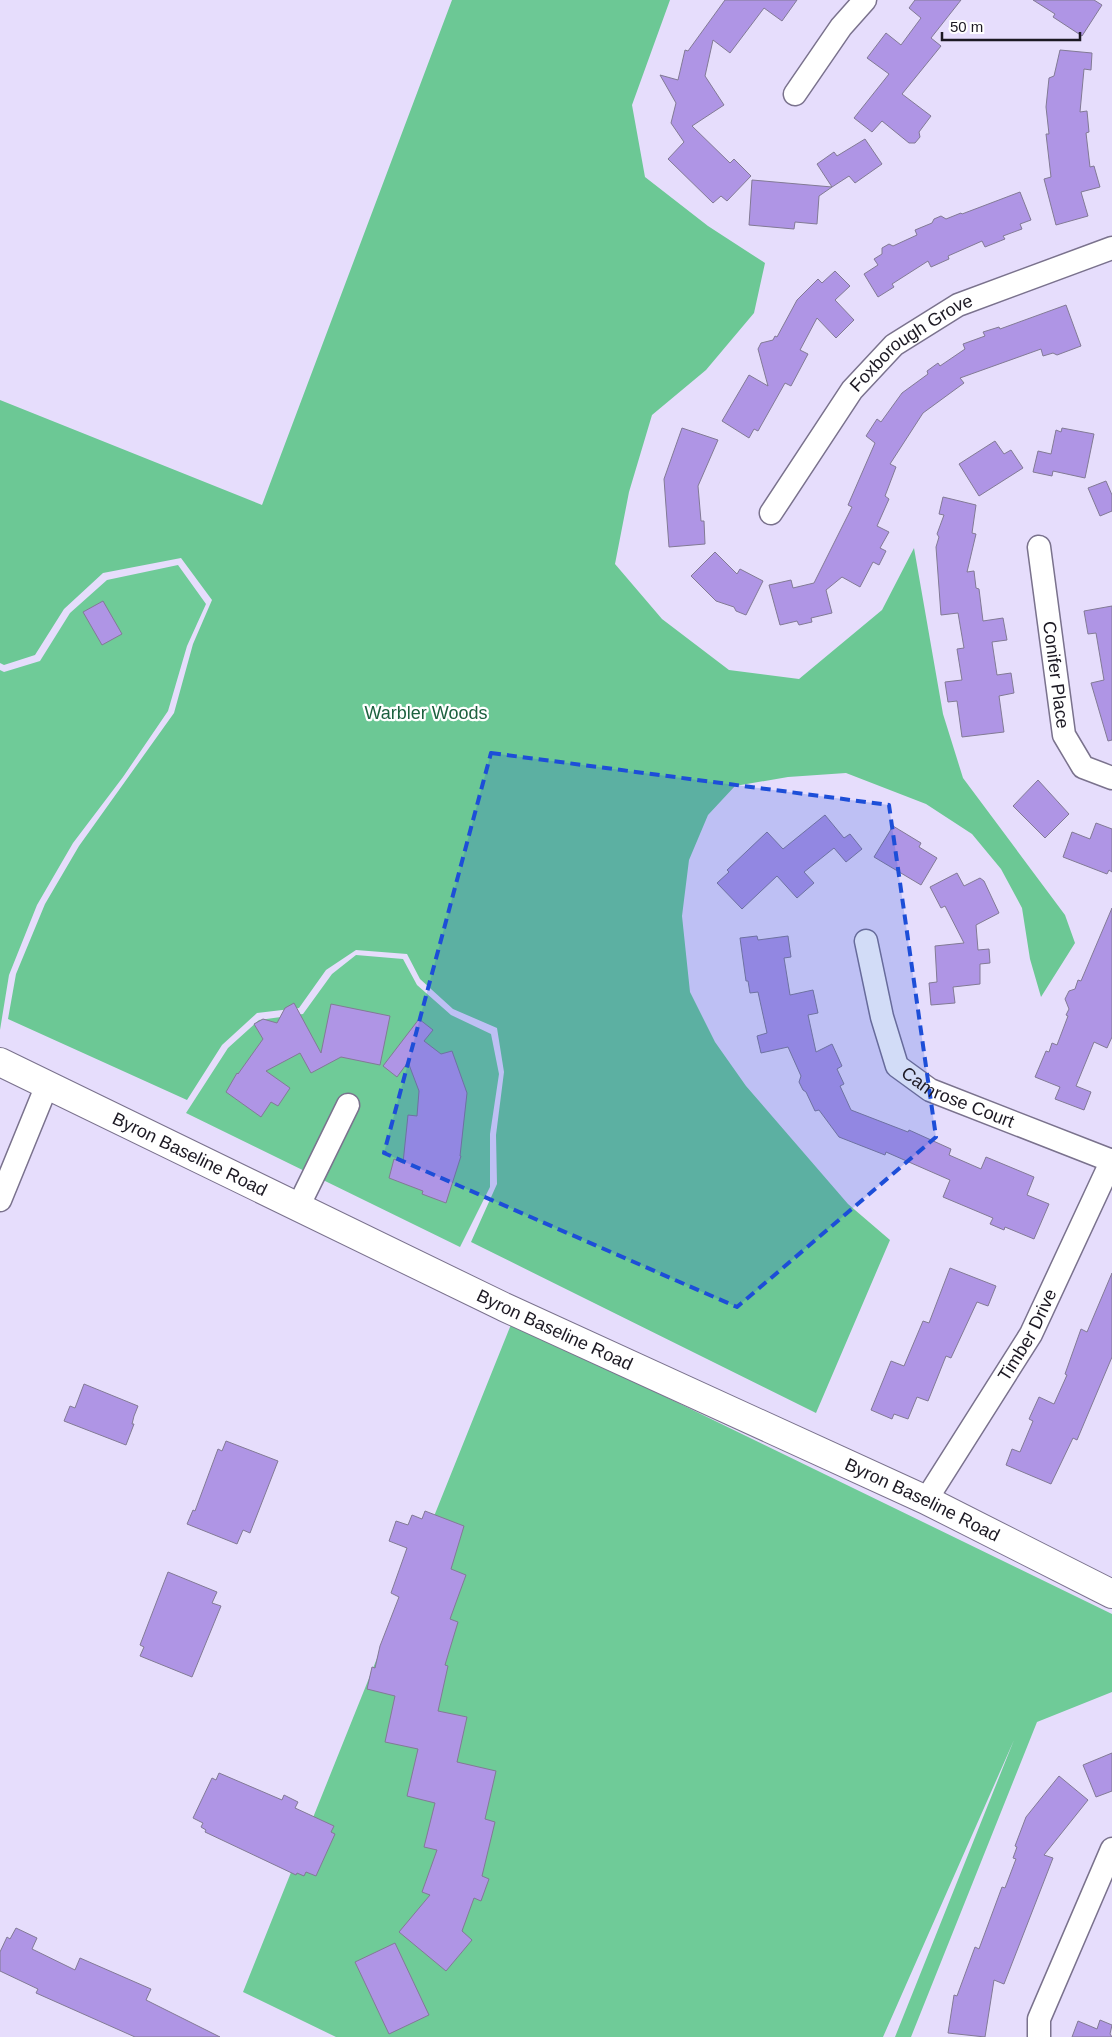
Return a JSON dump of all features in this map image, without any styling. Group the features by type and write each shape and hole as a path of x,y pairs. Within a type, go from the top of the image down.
{"main road":[{"name":"Byron Baseline Road","path":"0,1062 504,1307 926,1500 1112,1594"}],"street":[{"path":"795,94 841,27 865,0"},
{"name":"Foxborough Grove","path":"771,513 852,390 894,345 958,304 1112,248"},
{"name":"Conifer Place","path":"1039,547 1064,735 1083,766 1112,778"},
{"name":"Camrose Court","path":"866,941 882,1017 897,1066 930,1090 1112,1161"},
{"path":"0,1200 47,1085"},
{"path":"298,1207 348,1105"},
{"name":"Timber Drive","path":"926,1500 1031,1334 1112,1161"},
{"path":"1039,2037 1039,2019 1112,1848"}],"highlighted area":[{"path":"491,753 889,805 936,1137 737,1307 384,1153"}],"green space":[{"name":"Warbler Woods","path":"452,0 670,0 632,105 645,177 708,226 765,263 754,313 706,370 652,415 629,492 615,564 662,619 729,670 799,679 882,610 914,548 943,714 963,778 1065,915 1075,943 1041,997 1030,959 1022,908 1001,869 972,834 926,804 846,773 788,777 735,786 708,815 689,860 682,916 690,992 715,1042 746,1086 848,1204 890,1240 816,1413 471,1242 497,1184 496,1135 504,1072 497,1028 453,1009 420,979 407,954 356,950 326,970 299,1008 257,1013 222,1045 187,1100 8,1019 16,974 45,904 79,846 174,713 193,644 212,600 181,558 103,573 64,609 35,655 4,665 0,663 0,400 262,505"},
{"path":"178,565 206,604 187,646 168,711 123,777 73,843 37,905 9,975 0,1030 0,670 4,672 40,661 70,613 107,580"},
{"path":"356,955 403,959 417,985 451,1015 491,1034 499,1074 490,1134 490,1187 460,1247 186,1113 228,1048 259,1020 303,1014 332,974"},
{"path":"512,1322 1112,1614 1112,1692 1037,1722 911,2037 895,2037 1014,1740 883,2037 336,2037 243,1992"}],"building":[{"path":"725,0 797,0 782,21 764,8 730,53 713,40 705,76 724,105 692,126 730,163 734,159 751,176 727,201 721,196 713,203 668,159 684,142 671,123 676,103 660,75 678,80 685,50 688,51"},
{"path":"915,0 961,0 931,38 941,46 902,94 931,116 919,132 920,137 915,143 909,143 882,121 872,132 854,118 889,74 867,58 886,33 901,45 921,18 909,8"},
{"path":"1033,0 1094,0 1102,5 1082,36 1053,17 1055,14"},
{"path":"1060,50 1092,53 1091,70 1084,69 1080,112 1087,111 1089,132 1086,133 1090,167 1094,166 1100,187 1081,192 1088,216 1056,225 1044,179 1051,177 1046,134 1049,134 1046,107 1049,78 1054,76"},
{"path":"865,139 882,164 855,183 849,176 832,187 817,164 834,152 837,156"},
{"path":"752,180 832,187 819,196 817,224 795,222 794,229 749,225"},
{"path":"1020,192 1031,220 1020,224 1022,229 1003,236 1005,239 985,247 982,241 948,256 949,259 931,267 928,261 892,284 894,287 878,297 864,274 878,265 874,259 882,254 882,248 889,244 893,246 917,235 915,230 932,223 934,219 941,216 946,219"},
{"path":"835,271 850,286 835,300 854,320 836,338 817,318 800,350 808,354 791,386 785,383 758,431 754,429 749,438 722,421 749,375 768,386 758,349 761,343 773,340 775,336 777,337 797,300 818,279 822,283"},
{"path":"1066,305 1081,346 1057,355 1053,353 1043,356 1041,349 960,378 964,383 923,413 890,464 896,467 885,496 889,499 877,526 889,532 880,548 886,551 879,565 873,562 860,587 842,577 826,590 832,613 811,618 812,622 799,625 797,621 780,625 769,585 791,580 793,588 814,583 852,507 848,505 875,443 866,436 877,419 881,422 902,393 928,374 927,371 938,363 940,366 965,349 963,344 985,336 983,332 999,327 1000,329"},
{"path":"682,428 718,440 698,486 701,521 704,521 705,544 669,547 664,479"},
{"path":"1062,428 1094,434 1085,478 1053,471 1052,476 1033,472 1038,451 1051,454 1056,430 1061,432"},
{"path":"995,441 1004,454 1011,450 1023,468 979,496 959,464"},
{"path":"1106,481 1112,495 1112,511 1100,516 1088,488"},
{"path":"943,497 976,505 972,533 976,534 967,572 974,571 976,588 979,589 983,621 1003,618 1007,640 992,642 997,675 1011,673 1014,693 999,696 1004,732 962,737 957,701 948,702 945,682 962,680 957,649 964,648 958,613 941,615 936,547 939,537 937,534 944,515 939,514"},
{"path":"715,552 737,574 740,569 763,581 746,615 736,611 734,607 716,601 691,576"},
{"path":"103,601 122,634 102,645 83,612"},
{"path":"1112,606 1112,740 1108,741 1091,683 1104,680 1096,633 1088,634 1084,611"},
{"path":"1038,780 1069,814 1045,838 1013,806"},
{"path":"825,815 844,838 850,834 862,849 846,862 834,848 804,872 814,883 797,898 777,876 742,909 717,883 729,872 727,870 767,832 783,849"},
{"path":"1096,823 1112,829 1112,872 1109,870 1107,874 1063,857 1072,832 1090,839"},
{"path":"893,826 921,843 919,847 937,858 921,885 874,857"},
{"path":"957,873 964,886 980,878 984,881 999,913 976,925 978,950 989,949 990,963 980,964 980,984 953,987 955,1003 931,1005 929,983 937,982 935,946 964,943 945,906 941,908 930,887"},
{"path":"1112,908 1112,1037 1107,1048 1094,1042 1076,1086 1091,1092 1084,1110 1055,1099 1060,1087 1035,1077 1046,1051 1049,1052 1052,1043 1057,1045 1068,1016 1066,1015 1069,1009 1065,999 1069,991 1075,989 1078,980 1081,981"},
{"path":"757,936 758,940 788,936 791,957 784,958 790,995 813,990 818,1013 808,1015 816,1052 832,1044 842,1066 837,1069 844,1084 840,1086 851,1110 908,1132 909,1130 951,1149 949,1155 981,1169 986,1157 1034,1177 1027,1195 1049,1204 1034,1239 1005,1227 1004,1230 990,1224 993,1218 943,1197 950,1180 886,1152 885,1155 839,1137 819,1110 815,1111 806,1092 803,1090 799,1082 801,1076 788,1047 761,1053 757,1036 767,1033 758,992 750,993 748,981 746,981 740,938"},
{"path":"294,1003 321,1053 331,1004 390,1016 380,1065 341,1057 311,1073 300,1053 266,1071 290,1088 278,1106 271,1102 261,1117 226,1092 237,1073 263,1039 254,1024 263,1019 277,1023 285,1008"},
{"path":"419,1019 433,1030 424,1041 441,1054 452,1051 467,1093 461,1156 446,1203 422,1194 423,1191 389,1178 394,1159 403,1163 408,1115 417,1116 419,1091 408,1062 397,1077 383,1066"},
{"path":"950,1268 996,1286 988,1306 977,1302 951,1358 946,1356 928,1401 917,1397 908,1419 894,1414 892,1419 871,1410 891,1361 904,1366 923,1321 929,1323"},
{"path":"1112,1273 1112,1357 1077,1440 1073,1438 1051,1484 1006,1465 1012,1449 1020,1452 1033,1421 1029,1419 1039,1397 1054,1404 1067,1375 1065,1374 1081,1329 1087,1332"},
{"path":"84,1384 138,1406 126,1445 64,1421 70,1406 75,1408"},
{"path":"226,1441 278,1461 250,1533 243,1530 237,1544 187,1524 193,1510 195,1511 218,1449 222,1451"},
{"path":"425,1511 464,1526 451,1569 466,1575 450,1619 458,1622 445,1665 448,1666 438,1711 467,1717 457,1762 496,1771 485,1819 495,1822 482,1876 489,1879 481,1901 474,1898 462,1931 472,1940 446,1971 399,1932 430,1895 422,1892 437,1850 424,1847 435,1803 407,1796 418,1749 385,1742 395,1696 367,1689 372,1667 375,1668 380,1646 399,1597 391,1593 407,1548 389,1541 396,1521 408,1525 412,1515 422,1519"},
{"path":"168,1572 217,1592 212,1603 221,1606 192,1677 140,1656 144,1647 140,1645"},
{"path":"1112,1753 1112,1791 1096,1797 1083,1765"},
{"path":"219,1773 282,1800 284,1795 298,1802 295,1808 334,1826 331,1832 335,1834 316,1876 306,1872 304,1876 297,1873 296,1875 205,1832 206,1830 201,1827 203,1823 193,1818 212,1778 216,1780"},
{"path":"1059,1776 1088,1800 1044,1855 1053,1858 1004,1984 994,1980 985,2037 948,2033 954,1995 957,1996 975,1947 979,1949 1002,1887 1005,1888 1016,1859 1013,1858 1017,1847 1015,1846 1026,1817"},
{"path":"16,1928 37,1938 32,1949 75,1970 80,1958 151,1989 146,2000 220,2037 135,2037 36,1993 38,1989 0,1971 0,1952 7,1937 10,1939"},
{"path":"395,1943 429,2015 389,2034 355,1962"},
{"path":"1100,2020 1112,2025 1110,2034 1112,2037 1072,2037 1078,2021 1097,2029"}]}
